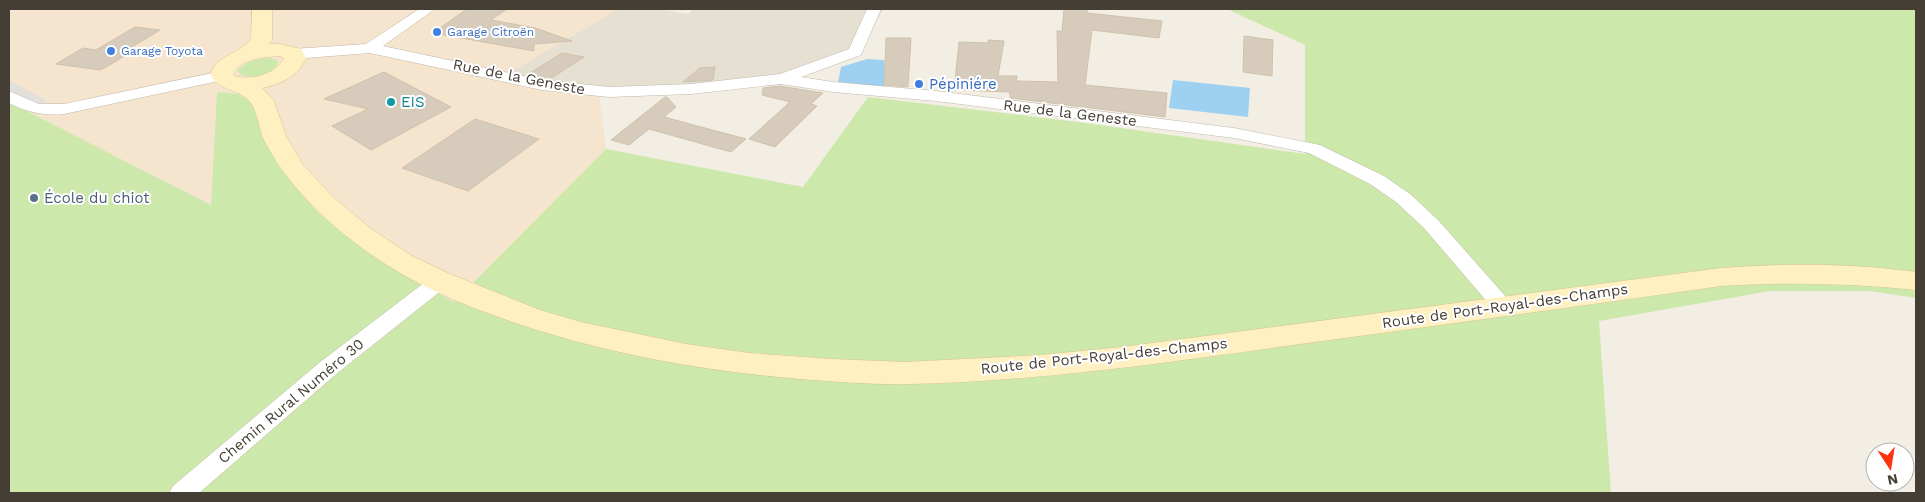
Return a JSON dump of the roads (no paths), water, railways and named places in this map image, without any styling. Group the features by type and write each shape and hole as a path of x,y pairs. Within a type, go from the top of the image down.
{"main road":[{"path":"262,9 261,41 267,73"},
{"path":"243,57 261,41"},
{"path":"262,51 267,73 222,72 229,64 262,51"},
{"name":"Route de Port-Royal-des-Champs","path":"267,73 274,136 282,152 308,187 360,234 402,262 481,299 530,317 580,332 648,348 749,364 905,373 1022,368 1122,358 1712,278 1770,274 1840,274 1916,281"}],"street":[{"path":"9,96 30,108 46,111 267,73 329,53 355,48 370,48 428,9"},
{"path":"781,79 855,52 874,9"},
{"name":"Rue de la Geneste","path":"370,48 542,85 609,92 691,89 781,79 1234,133 1314,150 1376,180 1403,198 1431,224 1503,306"},
{"path":"817,84 829,63"},
{"name":"Chemin Rural Numéro 30","path":"182,493 327,369 440,281"}],"water":[{"path":"867,59 884,60 884,87 838,82 841,67"},
{"path":"1173,80 1250,88 1248,117 1169,108"}],"place":[{"name":"Garage Citroën","path":"437,32"},
{"name":"Garage Toyota","path":"111,51"},
{"name":"Pépiniére","path":"919,84"},
{"name":"EIS","path":"391,102"},
{"name":"École du chiot","path":"34,198"}]}
